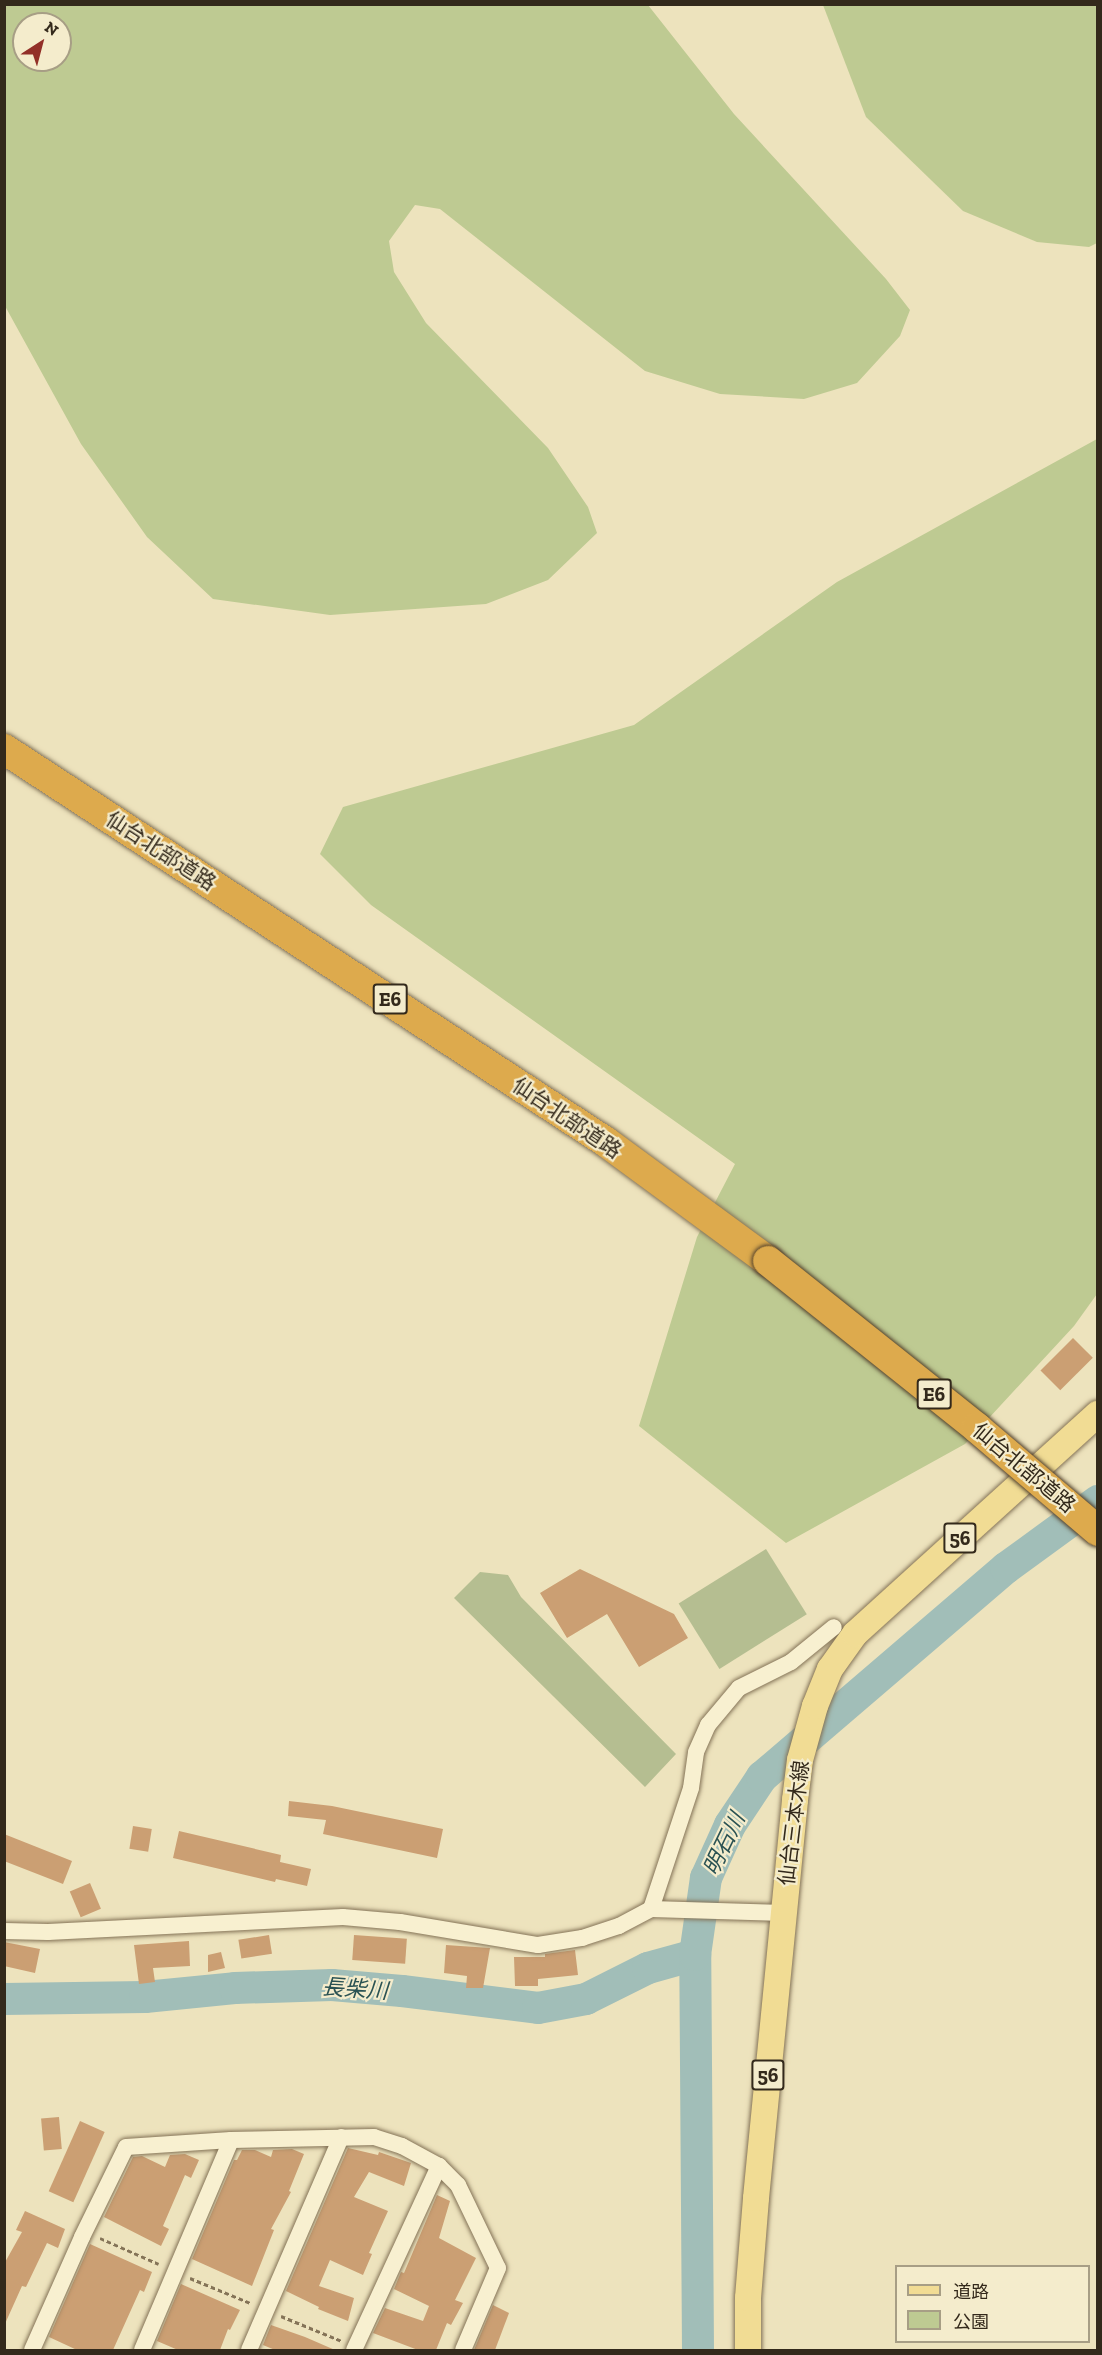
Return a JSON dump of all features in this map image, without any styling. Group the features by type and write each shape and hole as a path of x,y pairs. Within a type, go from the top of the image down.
{"highway":[{"path":"4,736 122,825"},
{"name":"仙台北部道路","path":"4,748 606,1142 768,1261 977,1428 1098,1532"}],"main road":[{"name":"仙台三本木線","path":"747,2350 748,2298 756,2198 795,1800 800,1760 830,1669 855,1634 1098,1414"}],"street":[{"path":"651,1909 691,1788 696,1752 708,1725 739,1688 791,1662 834,1627"},
{"path":"4,1931 48,1932 343,1917 400,1922 538,1945 582,1938 619,1926 651,1909 784,1913"},
{"path":"249,2350 341,2137"},
{"path":"32,2350 84,2231 126,2147 231,2140 374,2137 402,2146 440,2166 458,2185 498,2268 463,2350"},
{"path":"142,2350 231,2140"},
{"path":"355,2348 440,2166"}],"path":[{"path":"84,2231 355,2348"}],"green space":[{"path":"4,5 648,5 734,114 886,279 910,310 900,336 857,383 804,399 720,394 645,371 440,209 415,205 389,241 394,272 426,323 548,448 588,507 597,533 548,580 486,604 330,615 213,599 147,537 81,444 5,306"},
{"path":"823,5 1097,5 1097,243 1089,247 1037,242 963,211 866,117"},
{"path":"1097,439 1097,1294 1074,1326 965,1444 786,1543 639,1426 697,1237 735,1164 371,905 320,854 343,807 634,725 837,582"},
{"path":"766,1549 807,1614 719,1669 679,1604"},
{"path":"480,1572 508,1575 521,1597 676,1754 645,1787 454,1598"}],"building":[{"path":"1073,1338 1093,1358 1060,1390 1040,1371"},
{"path":"580,1569 674,1614 688,1638 639,1667 607,1614 567,1638 540,1593"},
{"path":"289,1801 332,1806 443,1829 437,1858 323,1834 326,1820 288,1816"},
{"path":"133,1826 152,1829 148,1852 129,1849"},
{"path":"179,1831 281,1855 280,1862 311,1869 307,1886 276,1879 275,1882 173,1858"},
{"path":"4,1834 72,1861 63,1884 4,1861"},
{"path":"90,1883 101,1909 81,1917 70,1892"},
{"path":"269,1935 272,1954 241,1959 238,1940"},
{"path":"354,1935 407,1939 405,1964 352,1960"},
{"path":"189,1941 190,1966 153,1968 155,1982 139,1984 134,1945"},
{"path":"4,1942 40,1949 35,1973 4,1966"},
{"path":"446,1945 490,1948 483,1988 466,1988 467,1976 444,1973"},
{"path":"575,1950 578,1975 538,1979 538,1986 515,1986 514,1957 545,1957 545,1954"},
{"path":"221,1952 225,1968 208,1972 208,1955"},
{"path":"59,2117 62,2149 44,2150 41,2119"},
{"path":"80,2121 105,2132 73,2202 49,2191"},
{"path":"348,2148 378,2155 379,2152 411,2163 404,2186 369,2172 354,2197 388,2211 369,2253 372,2254 363,2275 330,2260 319,2286 354,2298 348,2321 318,2309 319,2307 286,2291"},
{"path":"292,2149 304,2154 289,2191 291,2192 271,2229 274,2230 252,2286 192,2259 234,2160 237,2160 242,2150 255,2150 271,2157 273,2150"},
{"path":"185,2154 199,2160 191,2178 185,2175 163,2226 169,2229 161,2246 104,2217 133,2157 142,2156 165,2167 170,2155"},
{"path":"437,2195 450,2201 439,2238 476,2258 455,2300 463,2303 451,2325 447,2323 436,2350 418,2350 373,2333 385,2308 423,2321 429,2306 394,2289 401,2272 404,2273"},
{"path":"25,2211 65,2229 58,2248 47,2243 26,2287 22,2286 4,2326 4,2264 22,2232 16,2230"},
{"path":"90,2244 152,2272 144,2292 140,2290 113,2350 77,2350 49,2337"},
{"path":"181,2284 240,2310 230,2330 228,2329 220,2350 178,2350 157,2341"},
{"path":"493,2305 509,2313 495,2350 474,2350"},
{"path":"271,2325 335,2350 275,2350 263,2345"}],"waterway":[{"name":"明石川","path":"698,2350 695,1955 706,1878 730,1825 762,1777 1006,1568 1098,1501"},
{"name":"長柴川","path":"4,1999 145,1997 235,1988 332,1985 402,1991 538,2008 586,1999 648,1968 695,1955"}]}
